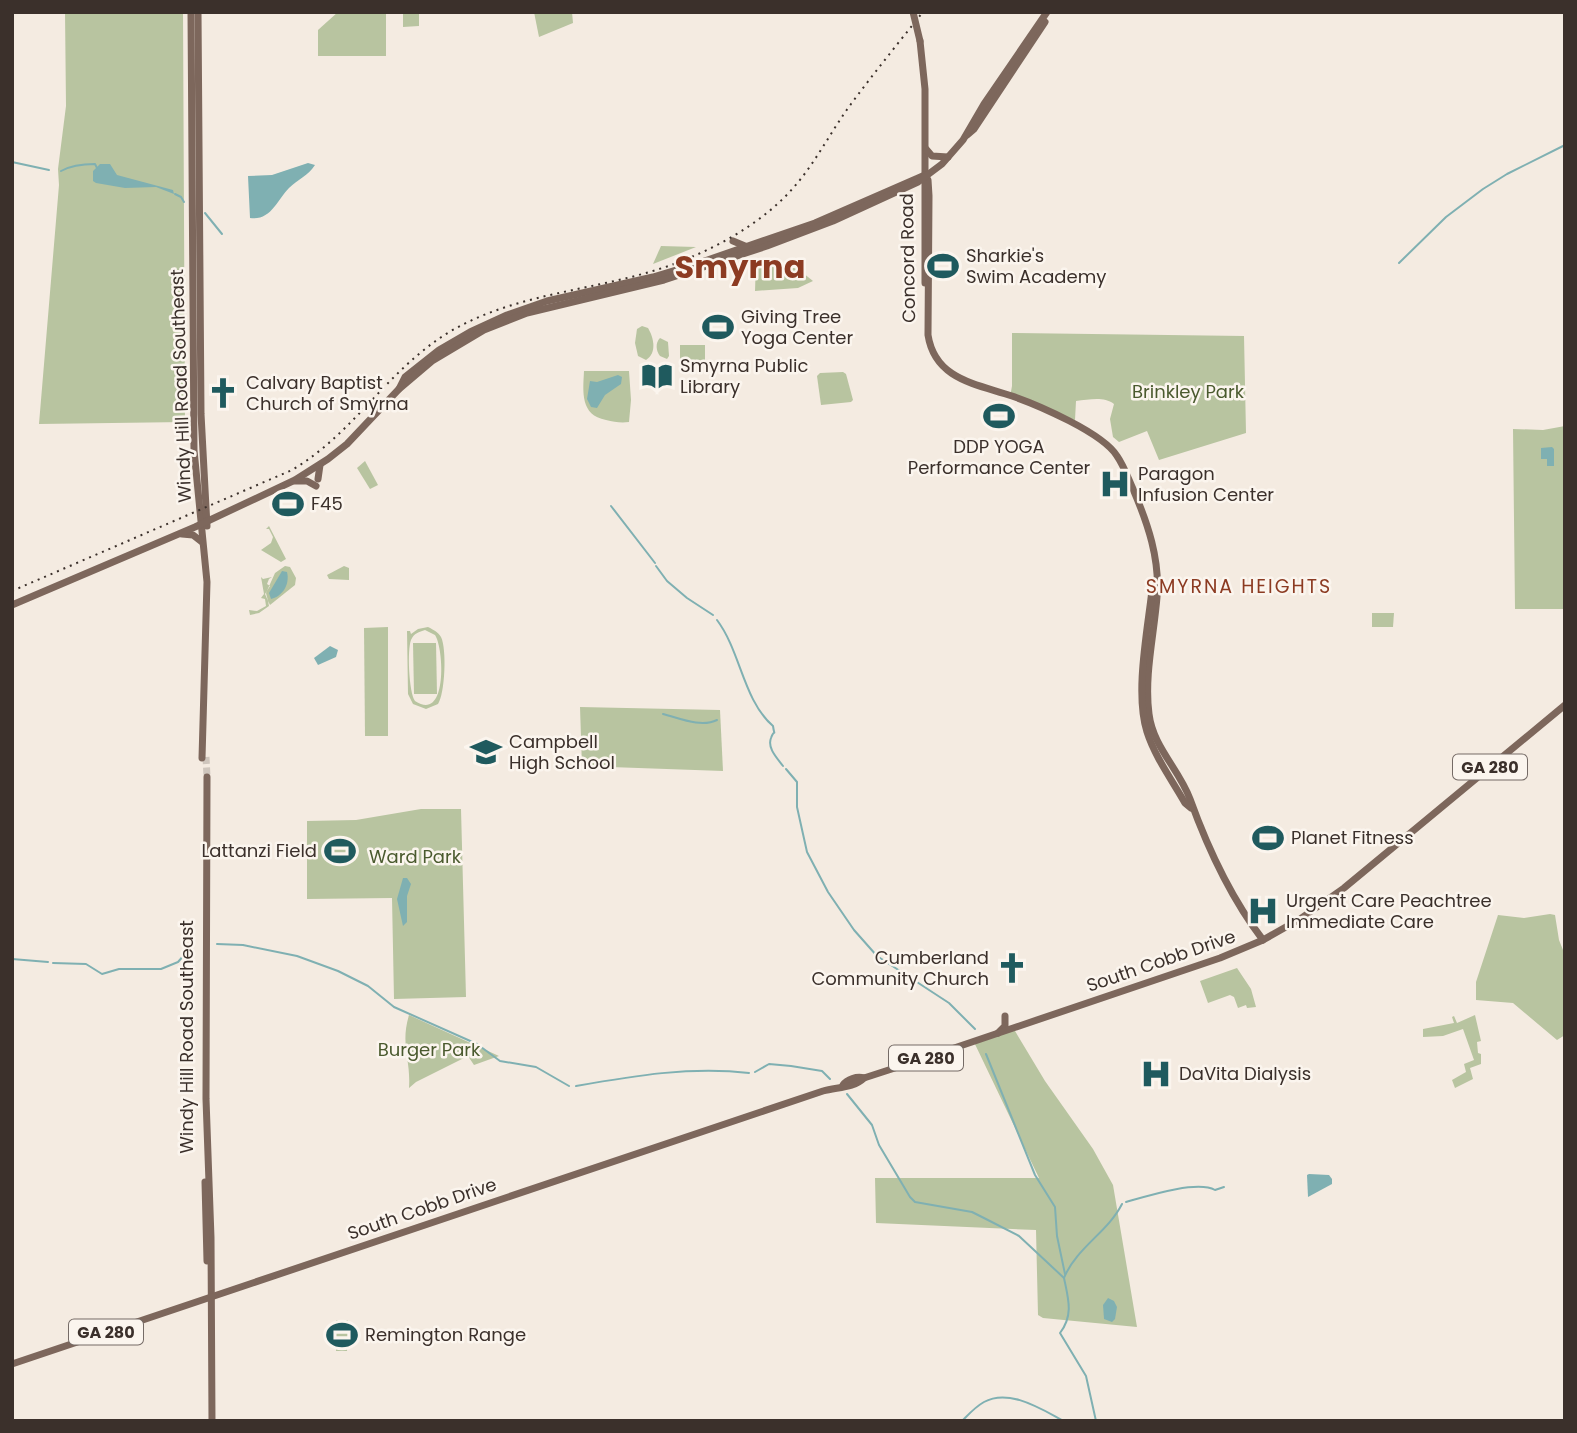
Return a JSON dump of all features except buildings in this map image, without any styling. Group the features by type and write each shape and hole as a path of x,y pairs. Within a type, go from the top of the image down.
{"main road":[{"name":"Windy Hill Road Southeast","path":"191,12 194,435 204,523 207,582 204,757"},
{"name":"Windy Hill Road Southeast","path":"198,12 204,523"},
{"path":"913,12 924,74 925,175"},
{"path":"967,135 977,113 1049,12"},
{"path":"12,605 204,523 295,480 320,465 353,439 399,388 445,352 507,320 561,303 664,279 730,259 813,229 907,187 949,157 974,129 1049,12"},
{"path":"1004,84 1013,68 1010,64"},
{"path":"925,148 932,156 949,157"},
{"path":"399,388 405,377 450,343 507,315 560,298 662,275 750,246 814,223 917,176 925,175"},
{"name":"Concord Road","path":"925,175 927,335"},
{"name":"Concord Road","path":"925,175 929,196 927,335"},
{"path":"907,187 915,186 924,192"},
{"path":"733,241 750,246"},
{"path":"927,335 935,355 958,379 1011,395 1045,409 1104,442 1120,460 1146,522 1156,566 1157,598 1148,689 1151,725 1156,740 1190,800 1191,808 1226,885 1263,940"},
{"path":"395,377 405,377"},
{"path":"295,480 317,482 320,465"},
{"path":"205,507 213,512 223,513"},
{"path":"178,534 193,535 202,541"},
{"name":"South Cobb Drive","path":"12,1364 843,1085 845,1081 860,1076 864,1078 996,1035 1220,958 1263,940 1344,888 1565,705"},
{"name":"Windy Hill Road Southeast","path":"204,777 202,1081 207,1278 212,1296 212,1421"},
{"path":"996,1035 1005,1026 1005,1016"}],"green space":[{"path":"65,12 183,12 185,422 39,424 59,185 58,169 66,106"},
{"path":"338,12 386,12 386,56 318,56 318,30"},
{"path":"403,12 419,12 419,26 403,27"},
{"path":"534,12 572,12 573,23 539,37"},
{"path":"661,246 696,247 653,264"},
{"path":"756,260 798,269 813,281 798,288 755,291"},
{"path":"642,326 648,328 653,341 652,353 646,360 638,356 635,343 637,329"},
{"name":"Brinkley Park","path":"1012,333 1244,336 1246,433 1159,460 1147,431 1119,442 1113,437 1110,419 1114,404 1110,402 1096,399 1076,401 1075,420 1010,397"},
{"path":"660,338 668,342 667,359 658,352"},
{"path":"680,345 705,345 705,362 680,362"},
{"path":"584,371 629,371 629,422 609,421 591,413 585,402"},
{"path":"820,373 846,374 853,400 821,405 817,376"},
{"path":"1565,426 1565,609 1515,609 1513,429 1543,430"},
{"path":"365,461 378,485 370,489 357,468"},
{"path":"269,526 286,559 281,562 261,550 271,543 273,537 269,529 266,529"},
{"path":"285,566 290,567 296,578 295,585 270,605 268,601 269,606 250,615 249,610 257,611 266,606 265,599 261,598 264,594 261,577 272,577 267,584 269,586 275,573"},
{"path":"344,566 349,568 349,580 329,579 327,575"},
{"path":"1372,613 1394,613 1393,627 1372,627"},
{"path":"388,627 388,736 365,736 364,628"},
{"path":"428,627 437,632 443,643 445,661 440,699 438,704 426,709 413,704 408,694 407,631 411,634","holes":["425,630 435,635 440,654 441,681 433,702 426,705 415,701 411,690 410,645 412,638 419,632"]},
{"path":"413,643 436,643 437,694 414,694"},
{"path":"580,707 720,710 723,771 582,766"},
{"name":"Ward Park","path":"421,809 461,809 466,997 394,999 392,898 307,899 307,821 356,820"},
{"path":"1498,915 1524,918 1555,915 1559,940 1565,955 1565,1035 1557,1040 1513,1003 1476,1000 1476,982"},
{"path":"1237,968 1251,989 1256,1007 1247,1008 1246,1005 1238,1008 1234,997 1230,995 1208,1003 1200,981"},
{"name":"Burger Park","path":"409,1015 499,1056 474,1065 468,1056 409,1088 405,1035"},
{"path":"1475,1015 1481,1041 1477,1042 1481,1064 1470,1068 1473,1079 1455,1088 1452,1080 1466,1072 1464,1064 1474,1060 1463,1029 1443,1036 1423,1037 1423,1029 1454,1023 1454,1016 1457,1023"},
{"path":"1012,1026 1045,1081 1093,1149 1113,1185 1137,1327 1043,1318 1038,1315 1036,1230 876,1223 875,1178 1039,1178 973,1040"},
{"name":"Remington Range","path":"336,1320 348,1320 347,1351 336,1351"}],"water":[{"path":"308,163 315,165 289,188 273,209 263,216 250,218 248,176 272,175"},
{"path":"100,164 110,164 117,175 173,190 174,194 156,187 125,188 96,183 93,181 93,171"},
{"path":"618,375 622,377 621,384 605,395 597,408 591,407 587,399 590,381 597,382"},
{"path":"1552,447 1554,466 1547,466 1547,459 1541,459 1541,448"},
{"path":"282,571 287,572 286,585 279,595 271,599 269,593"},
{"path":"330,646 338,650 336,657 318,665 314,658"},
{"path":"403,878 407,878 411,884 407,896 407,922 403,926 397,899"},
{"path":"1309,1174 1329,1175 1332,1184 1308,1197"},
{"path":"1108,1298 1114,1301 1117,1307 1112,1322 1104,1319 1103,1305"}],"waterway":[{"path":"1399,263 1446,217 1483,189 1565,145"},
{"path":"12,162 49,170"},
{"path":"61,171 86,164 95,164 97,168"},
{"path":"175,194 184,202"},
{"path":"205,213 222,234"},
{"path":"12,288 12,300"},
{"path":"611,506 655,563"},
{"path":"656,566 667,581 713,615"},
{"path":"717,620 732,646 755,703 773,726 770,745 783,766"},
{"path":"663,714 697,723 717,720"},
{"path":"786,769 797,782 797,807 807,852 828,892 854,930 877,956 949,1003 975,1029"},
{"path":"217,944 243,945 297,956 338,971 368,986 394,1007 477,1044 500,1061 536,1067 569,1086"},
{"path":"53,963 86,964 102,974 119,969 161,969 178,962 192,946"},
{"path":"12,959 48,962"},
{"path":"986,1054 1035,1175 1055,1207 1057,1236 1065,1274"},
{"path":"755,1072 769,1064 791,1066 822,1071 830,1079"},
{"path":"576,1086 684,1071 749,1073"},
{"path":"847,1094 872,1125 879,1145 915,1202 972,1212 982,1217 1019,1236 1064,1278"},
{"path":"1126,1202 1184,1188 1207,1187 1215,1190 1224,1187"},
{"path":"1096,1421 1086,1376 1060,1333 1068,1313 1064,1278 1076,1258 1109,1223 1122,1204"},
{"path":"962,1421 984,1402 1004,1397 1025,1402 1064,1421"}],"tunnel":[{"path":"206,757 207,777"}],"railway":[{"path":"12,591 292,470 335,438 428,346 477,318 532,299 618,280 674,264 739,233 769,212 794,187 851,104 923,12"}],"place":[{"name":"Sharkie's Swim Academy","path":"943,266"},
{"name":"Giving Tree Yoga Center","path":"718,327"},
{"name":"Smyrna Public Library","path":"657,376"},
{"name":"Calvary Baptist Church of Smyrna","path":"223,393"},
{"name":"DDP YOGA Performance Center","path":"999,416"},
{"name":"Paragon Infusion Center","path":"1115,484"},
{"name":"F45","path":"288,504"},
{"name":"Campbell High School","path":"486,752"},
{"name":"Planet Fitness","path":"1268,838"},
{"name":"Lattanzi Field","path":"340,851"},
{"name":"Urgent Care Peachtree Immediate Care","path":"1263,911"},
{"name":"Cumberland Community Church","path":"1012,968"},
{"name":"DaVita Dialysis","path":"1156,1074"},
{"name":"Remington Range","path":"342,1335"}],"district":[{"name":"Smyrna","path":"740,267"},
{"name":"SMYRNA HEIGHTS","path":"1239,586"}]}
